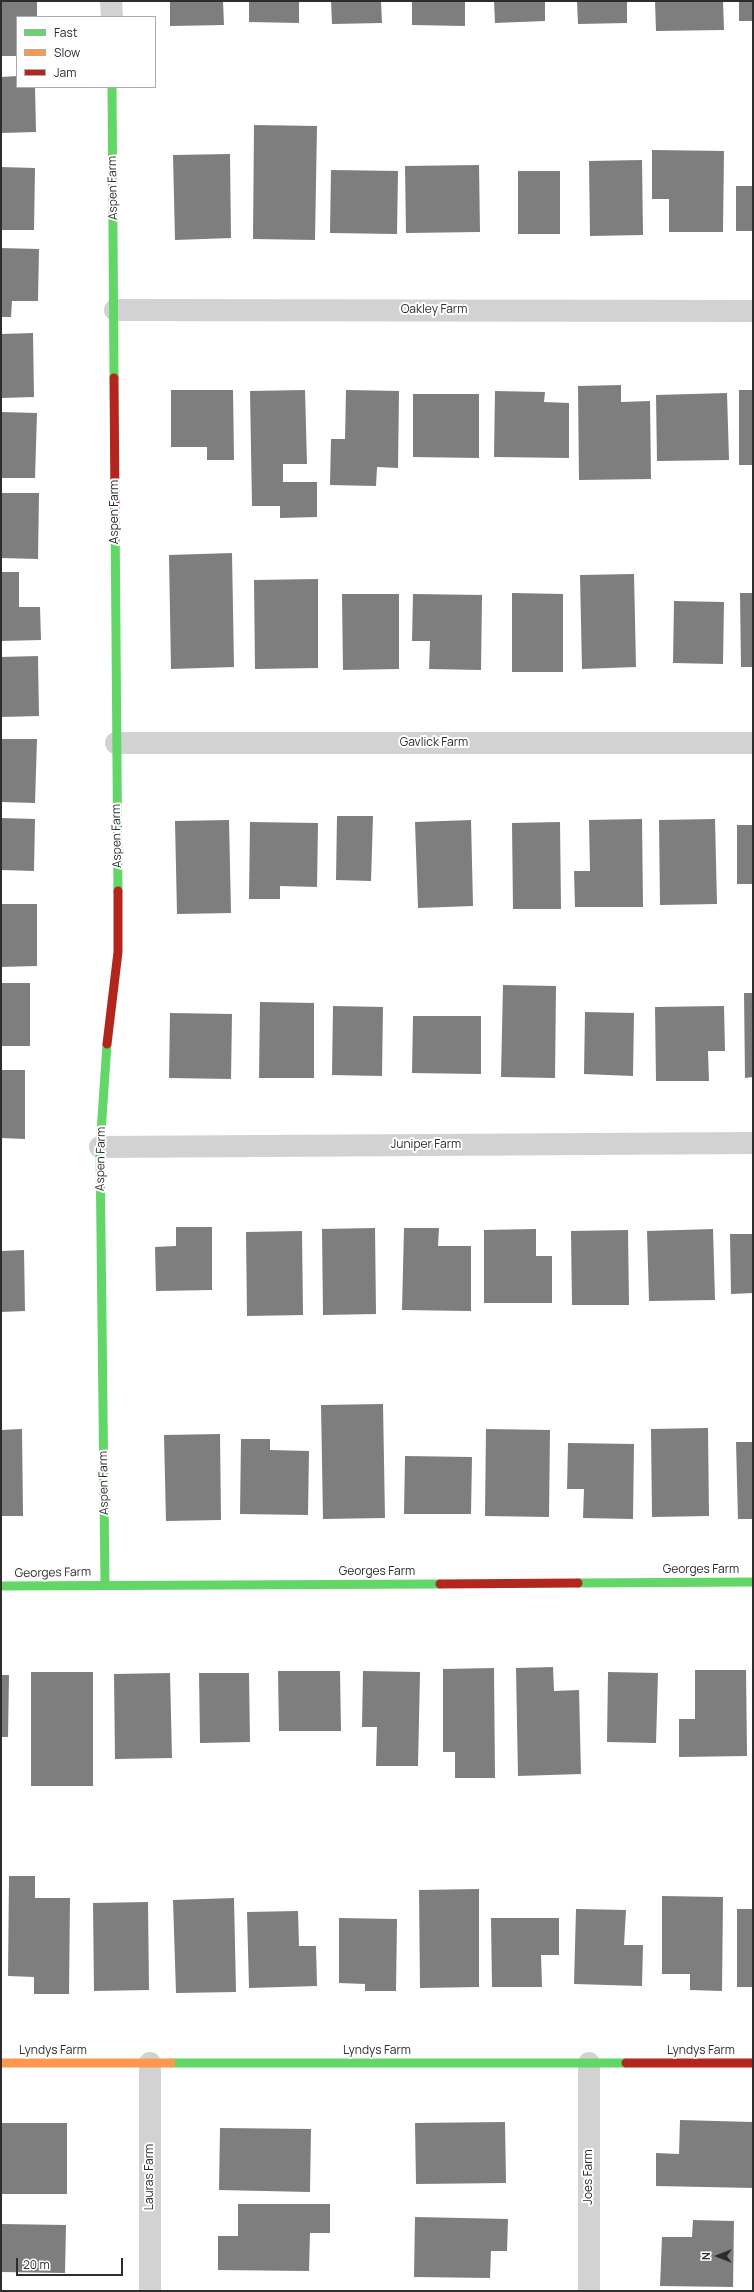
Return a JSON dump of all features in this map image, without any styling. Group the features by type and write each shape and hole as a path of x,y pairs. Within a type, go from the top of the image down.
{"street":[{"path":"112,1 112,16"},
{"name":"Aspen Farm","path":"105,1585 100,1147 104,1073 118,952 115,310 112,88"},
{"name":"Oakley Farm","path":"115,310 753,311"},
{"name":"Gavlick Farm","path":"116,744 753,743"},
{"name":"Juniper Farm","path":"100,1147 753,1143"},
{"name":"Georges Farm","path":"1,1586 753,1582"},
{"name":"Lyndys Farm","path":"1,2063 753,2063"},
{"name":"Lauras Farm","path":"150,2063 150,2291"},
{"name":"Joes Farm","path":"589,2063 589,2291"}],"building":[{"path":"1,1 37,1 37,16 16,16 16,56 1,56"},
{"path":"170,1 223,1 224,25 170,26"},
{"path":"249,1 299,1 299,23 249,22"},
{"path":"331,1 381,1 382,23 332,24"},
{"path":"412,1 465,1 465,26 412,25"},
{"path":"494,1 545,1 545,21 495,23"},
{"path":"577,1 627,1 627,23 578,24"},
{"path":"655,1 723,1 724,30 656,31"},
{"path":"739,1 753,1 753,21 739,21"},
{"path":"16,76 16,88 35,88 36,132 1,133 1,77"},
{"path":"254,125 317,126 315,240 253,239"},
{"path":"652,150 724,151 723,232 669,232 669,199 652,199"},
{"path":"230,154 231,238 175,240 173,155"},
{"path":"642,160 643,235 590,236 589,161"},
{"path":"479,165 480,232 406,233 405,166"},
{"path":"1,167 35,168 34,230 1,230"},
{"path":"331,170 398,171 397,234 330,233"},
{"path":"518,171 560,171 560,234 518,234"},
{"path":"736,186 753,186 753,231 736,231"},
{"path":"1,248 39,249 38,301 12,301 11,317 1,317"},
{"path":"33,333 34,397 1,398 1,334"},
{"path":"621,385 621,402 650,401 651,479 579,480 578,386"},
{"path":"171,390 233,390 234,460 207,460 207,447 171,447"},
{"path":"305,390 307,464 283,464 283,482 317,482 317,517 280,518 280,506 252,506 250,391"},
{"path":"346,390 399,391 398,468 377,467 376,486 330,485 331,439 345,439"},
{"path":"739,390 753,390 753,465 739,465"},
{"path":"495,391 545,392 544,402 569,403 569,458 494,457"},
{"path":"727,393 729,460 657,461 656,395"},
{"path":"413,394 479,394 479,458 413,457"},
{"path":"1,412 37,413 35,478 1,478"},
{"path":"1,493 39,493 38,559 1,558"},
{"path":"232,553 234,667 171,669 169,555"},
{"path":"1,572 19,572 19,607 40,607 41,640 1,641"},
{"path":"634,574 636,667 582,669 580,575"},
{"path":"318,579 318,668 255,669 254,580"},
{"path":"512,593 563,594 563,672 512,672"},
{"path":"740,593 753,593 753,667 741,667"},
{"path":"342,594 399,594 399,669 343,670"},
{"path":"413,594 482,595 481,670 429,669 430,641 412,641"},
{"path":"674,601 724,602 723,664 673,663"},
{"path":"38,656 39,716 1,717 1,657"},
{"path":"1,739 37,739 35,803 1,802"},
{"path":"337,816 373,816 371,881 336,880"},
{"path":"1,818 35,819 34,871 1,870"},
{"path":"642,819 643,907 575,907 574,871 590,871 589,820"},
{"path":"715,819 717,904 660,905 659,820"},
{"path":"229,820 231,913 177,914 175,821"},
{"path":"471,820 473,906 418,908 415,822"},
{"path":"250,822 318,823 317,887 280,886 280,899 249,899"},
{"path":"560,822 561,909 513,909 512,823"},
{"path":"737,825 753,825 753,884 737,884"},
{"path":"1,904 37,904 37,966 1,967"},
{"path":"1,983 30,983 30,1046 1,1046"},
{"path":"503,985 556,986 555,1078 501,1077"},
{"path":"744,993 753,993 753,1077 745,1078"},
{"path":"260,1002 314,1003 314,1078 259,1078"},
{"path":"333,1006 383,1007 382,1076 332,1075"},
{"path":"724,1006 725,1051 708,1051 709,1081 656,1081 655,1007"},
{"path":"585,1012 634,1013 633,1076 584,1074"},
{"path":"170,1013 232,1014 231,1079 169,1078"},
{"path":"413,1016 481,1016 481,1074 412,1073"},
{"path":"1,1070 25,1070 25,1139 1,1138"},
{"path":"176,1227 212,1227 212,1290 156,1291 155,1247 176,1246"},
{"path":"375,1228 376,1314 323,1315 322,1229"},
{"path":"404,1228 439,1228 438,1246 471,1246 471,1311 402,1310"},
{"path":"536,1229 536,1256 552,1256 552,1303 484,1303 484,1230"},
{"path":"713,1229 715,1300 649,1301 647,1231"},
{"path":"628,1230 629,1305 572,1305 571,1231"},
{"path":"302,1231 303,1315 247,1316 246,1232"},
{"path":"730,1234 753,1234 753,1293 731,1294"},
{"path":"24,1250 25,1311 1,1312 1,1251"},
{"path":"383,1404 385,1518 323,1519 321,1405"},
{"path":"708,1428 709,1516 652,1517 651,1429"},
{"path":"22,1429 23,1516 1,1516 1,1430"},
{"path":"486,1429 550,1430 549,1517 485,1516"},
{"path":"220,1434 221,1520 166,1521 164,1435"},
{"path":"241,1439 270,1439 270,1450 309,1451 308,1515 240,1514"},
{"path":"736,1442 753,1442 753,1519 738,1519"},
{"path":"568,1443 634,1444 633,1519 583,1518 584,1489 567,1489"},
{"path":"405,1456 472,1457 471,1514 404,1514"},
{"path":"553,1667 554,1691 579,1690 581,1774 518,1776 516,1668"},
{"path":"494,1668 495,1778 455,1778 455,1752 443,1752 443,1669"},
{"path":"695,1670 746,1670 747,1756 679,1757 679,1719 695,1719"},
{"path":"278,1671 340,1671 341,1731 279,1731"},
{"path":"363,1671 420,1672 418,1766 376,1766 377,1727 362,1727"},
{"path":"31,1672 93,1672 93,1786 31,1786"},
{"path":"608,1672 658,1673 656,1743 607,1742"},
{"path":"170,1673 172,1758 115,1759 114,1674"},
{"path":"199,1673 249,1673 250,1742 200,1743"},
{"path":"1,1675 9,1675 8,1737 1,1737"},
{"path":"9,1876 35,1876 35,1898 70,1898 69,1994 34,1994 34,1977 8,1976"},
{"path":"479,1889 479,1987 420,1988 419,1890"},
{"path":"662,1896 723,1897 722,1991 690,1990 690,1974 662,1974"},
{"path":"234,1898 236,1992 176,1993 173,1900"},
{"path":"148,1902 149,1990 94,1991 93,1903"},
{"path":"576,1909 626,1910 624,1945 643,1945 642,1986 574,1984"},
{"path":"737,1909 753,1909 753,1987 737,1987"},
{"path":"298,1911 299,1946 316,1946 317,1986 249,1988 247,1912"},
{"path":"339,1918 397,1919 396,1991 365,1991 365,1984 339,1983"},
{"path":"491,1918 559,1918 559,1955 541,1955 542,1987 492,1987"},
{"path":"680,2120 753,2122 753,2188 656,2186 656,2153 679,2154"},
{"path":"505,2122 506,2183 416,2184 415,2123"},
{"path":"1,2123 67,2123 67,2194 1,2194"},
{"path":"220,2128 311,2129 310,2192 219,2190"},
{"path":"238,2204 330,2204 330,2233 310,2233 309,2271 218,2270 218,2236 238,2236"},
{"path":"415,2217 508,2219 507,2251 491,2251 490,2278 414,2277"},
{"path":"693,2220 734,2221 733,2287 660,2286 662,2237 692,2237"},
{"path":"1,2224 66,2225 65,2273 1,2272"}],"traffic: fast":[{"path":"112,88 114,378"},
{"path":"115,509 118,891"},
{"path":"105,1585 100,1147 107,1044"},
{"path":"578,1583 753,1582"},
{"path":"1,1586 440,1584"},
{"path":"171,2063 626,2063"}],"traffic: slow":[{"path":"1,2063 171,2063"}],"traffic: jam":[{"path":"114,378 115,509"},
{"path":"107,1044 118,952 118,891"},
{"path":"440,1584 578,1583"},
{"path":"626,2063 753,2063"}]}
